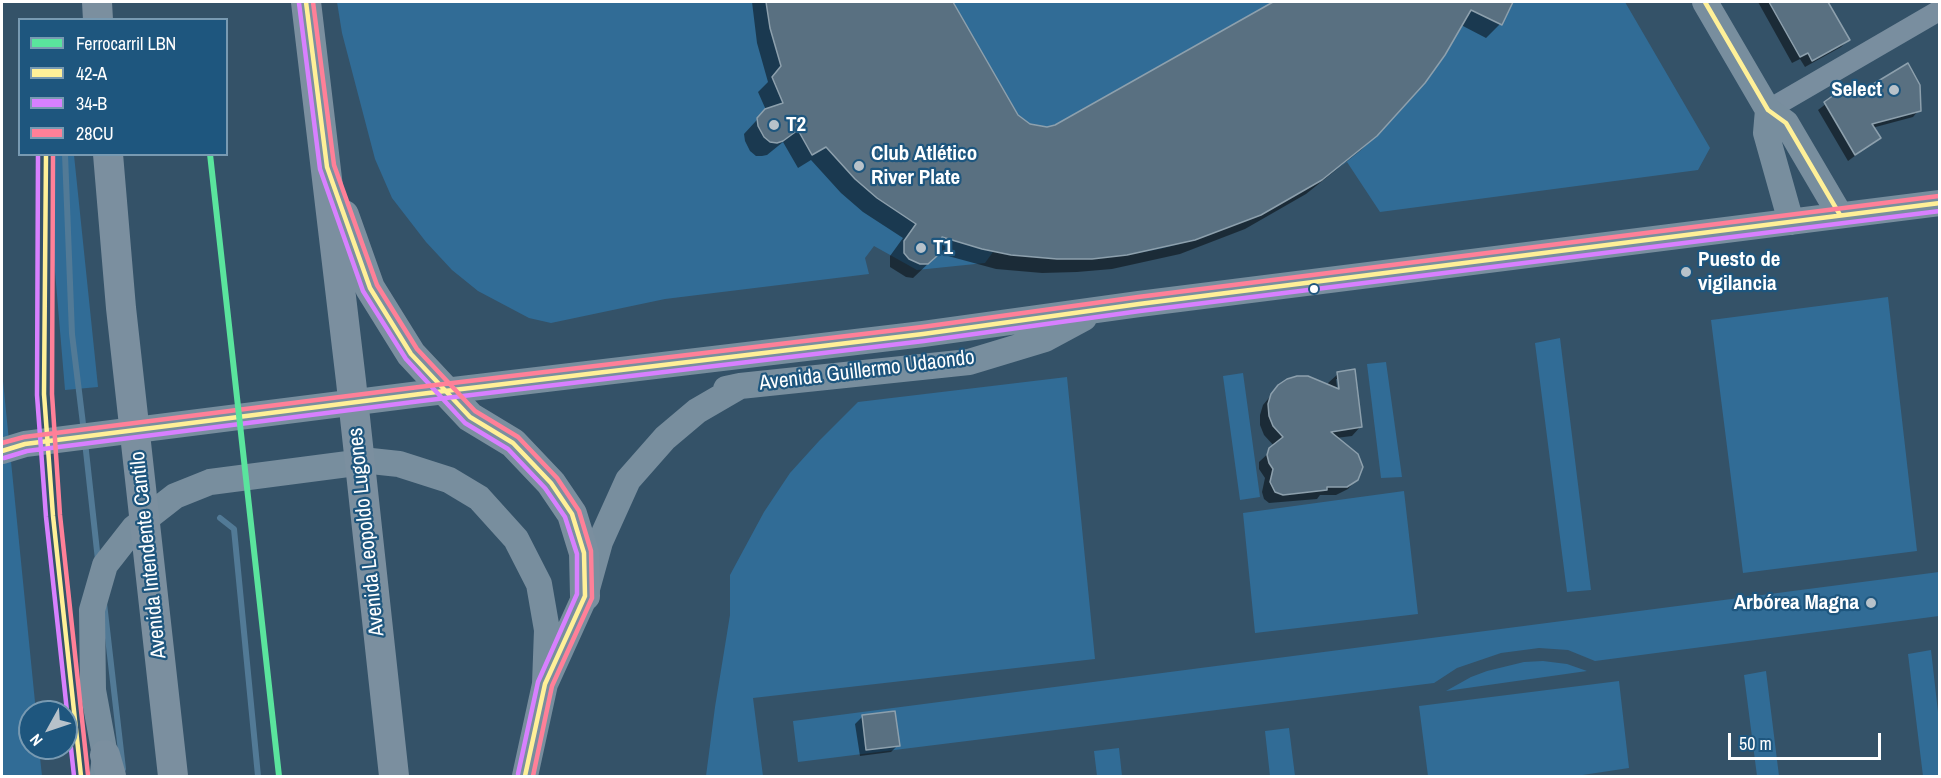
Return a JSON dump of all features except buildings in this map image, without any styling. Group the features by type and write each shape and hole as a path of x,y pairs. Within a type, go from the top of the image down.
{"highway":[{"path":"97,2 98,18"},
{"name":"Avenida Leopoldo Lugones","path":"306,2 327,167 394,777"},
{"name":"Avenida Intendente Cantilo","path":"108,156 121,308 173,777"},
{"path":"327,167 370,288 411,354 470,417 513,443 551,483 572,514 584,554 585,596"}],"main road":[{"path":"1705,2 1768,110 1786,123 1840,215"},
{"path":"1768,110 1766,133 1791,222"},
{"name":"Avenida Guillermo Udaondo","path":"2,450 25,444 569,375 922,334 1940,203"},
{"name":"Avenida Guillermo Udaondo","path":"700,395 741,386 969,362 1045,339 1097,311"},
{"path":"545,684 585,596 600,542 628,480 664,438 697,411 741,386"},
{"path":"106,769 93,690 92,610 105,565 134,528 175,496 210,482 371,461 399,464 449,480 479,498 516,539 539,584 547,630 545,684 525,777"}],"street":[{"path":"1768,110 1940,10"}],"shaded area":[{"name":"Club Atlético River Plate","path":"337,2 1625,2 1710,148 1698,170 1380,212 1347,162 1322,180 1261,215 1195,240 1161,249 1127,255 1057,259 993,252 985,263 917,270 874,246 865,258 869,274 665,299 551,323 529,318 478,291 452,270 426,242 392,198 375,159 342,33"},
{"path":"54,156 74,156 98,387 65,390 52,236"},
{"path":"1888,297 1917,551 1743,573 1711,320"},
{"path":"1560,338 1591,590 1567,592 1535,343"},
{"path":"1386,362 1402,477 1381,478 1367,364"},
{"path":"2,371 35,700 18,700 18,760 40,760 42,776 2,776"},
{"path":"1243,373 1260,497 1240,500 1223,376"},
{"path":"1067,377 1095,659 753,698 763,776 706,776 730,615 730,575 764,512 790,473 858,402"},
{"path":"1404,491 1418,614 1255,633 1243,513"},
{"path":"1939,572 1939,616 1595,661 1568,650 1539,648 1501,653 1457,668 1434,683 798,762 793,721"},
{"path":"1931,650 1939,721 1939,776 1923,776 1908,654"},
{"path":"1543,661 1567,664 1587,671 1446,691 1487,671 1524,662"},
{"path":"1766,671 1779,776 1757,776 1744,675"},
{"path":"1619,681 1629,768 1576,776 1428,776 1419,706"},
{"path":"1289,728 1295,776 1270,776 1265,731"},
{"path":"1119,748 1122,776 1097,776 1094,751"}],"waterway":[{"path":"65,156 72,334 84,432"},
{"path":"85,442 98,560"},
{"path":"220,518 234,529 258,776"},
{"path":"104,603 123,769"}],"rail line":[{"name":"LBN","path":"210,156 279,776"}],"transit line":[{"name":"42-A","path":"306,2 327,167 370,288 411,354 470,417 513,443 551,483 572,514 584,553 585,596 545,684 525,776"},
{"name":"28CU","path":"313,2 334,165 377,285 417,349 475,411 518,437 557,478 579,511 591,551 592,598 552,686 533,776"},
{"name":"42-A","path":"1705,2 1768,110 1786,123 1840,215"},
{"name":"34-B","path":"299,3 320,169 363,291 406,359 465,423 508,449 545,488 565,517 577,554 577,594 538,682 518,774"},
{"name":"34-B","path":"38,156 37,395 46,517 74,776"},
{"name":"42-A","path":"46,156 44,394 53,516 81,776"},
{"name":"28CU","path":"53,156 52,394 60,515 88,775"},
{"name":"28CU","path":"2,443 24,437 922,327 1138,297 1939,196"},
{"name":"42-A","path":"2,451 25,444 923,334 1139,304 1940,203"},
{"name":"34-B","path":"4,458 27,451 924,341 1140,311 1940,211"}],"place":[{"name":"Select","path":"1894,90"},
{"name":"T2","path":"774,125"},
{"name":"Club Atlético River Plate","path":"859,166"},
{"name":"T1","path":"921,248"},
{"name":"Puesto de vigilancia","path":"1686,272"},
{"name":"Arbórea Magna","path":"1871,603"}]}
